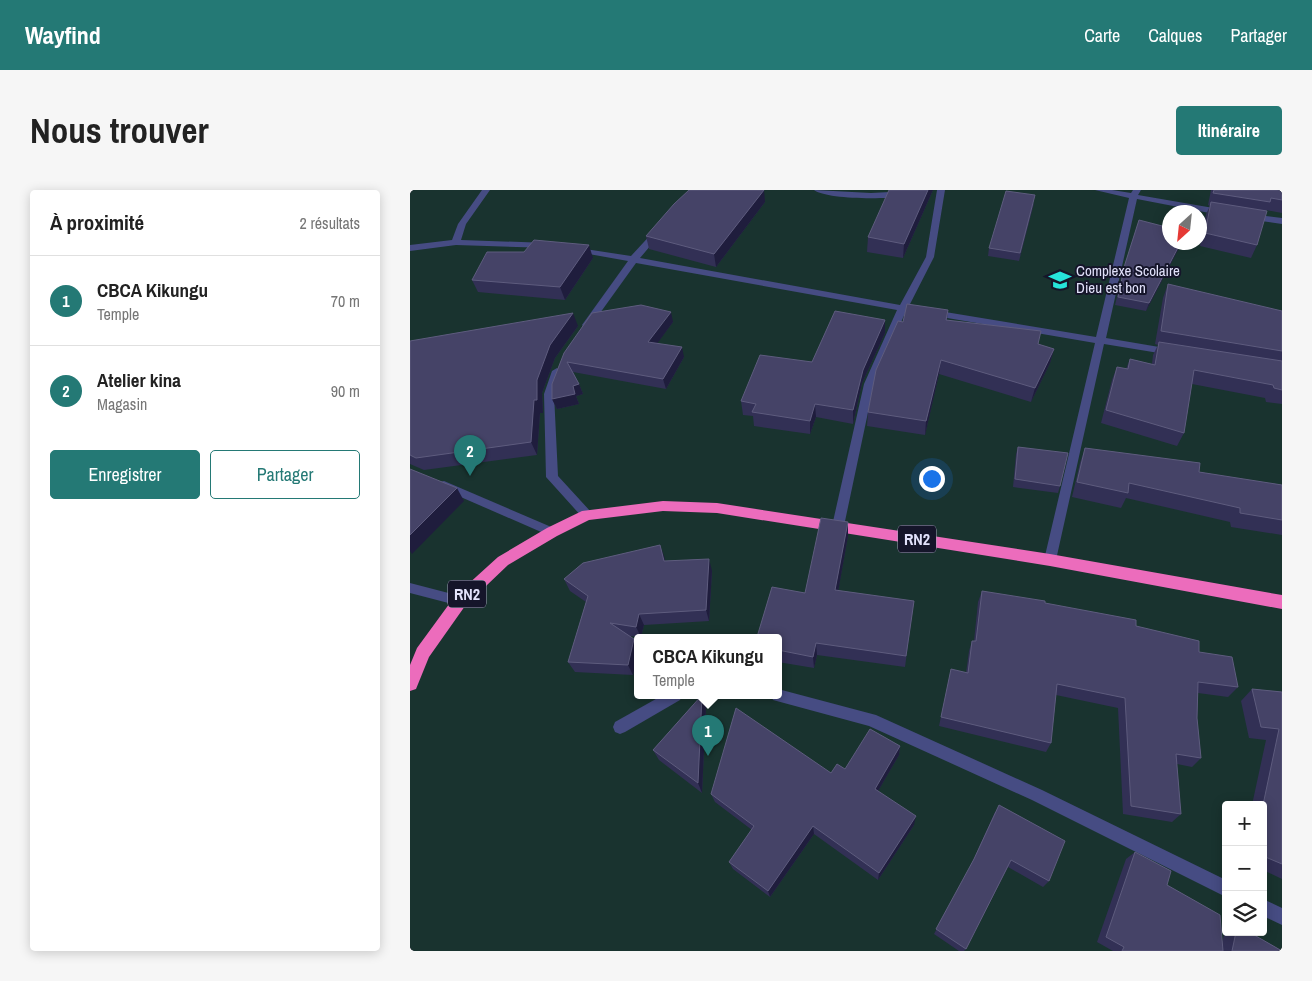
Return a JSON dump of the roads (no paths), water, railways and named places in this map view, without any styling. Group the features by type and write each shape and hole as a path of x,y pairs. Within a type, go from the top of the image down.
{"highway":[{"name":"RN2","path":"410,684 423,652 460,601 503,561 552,532 587,515 663,506 717,508 838,526 1050,560 1282,602"}],"street":[{"path":"456,242 462,224 486,190"},
{"path":"818,190 850,196 871,196 924,190"},
{"path":"838,526 869,384 903,308 930,256 941,190"},
{"path":"1098,190 1135,193 1282,221"},
{"path":"1050,560 1099,341 1135,193"},
{"path":"583,330 634,260 664,225"},
{"path":"410,248 456,242 560,247 903,308 1183,354"},
{"path":"561,361 550,394 552,477 587,515"},
{"path":"435,481 552,532"},
{"path":"410,588 460,601"},
{"path":"782,696 871,720 1037,795 1222,886"},
{"path":"620,727 668,699"},
{"path":"1267,909 1282,917"}],"place":[{"name":"Complexe Scolaire Dieu est bon","path":"1060,280"},
{"name":"Atelier kina","path":"470,476"},
{"name":"CBCA Kikungu","path":"708,756"}]}
